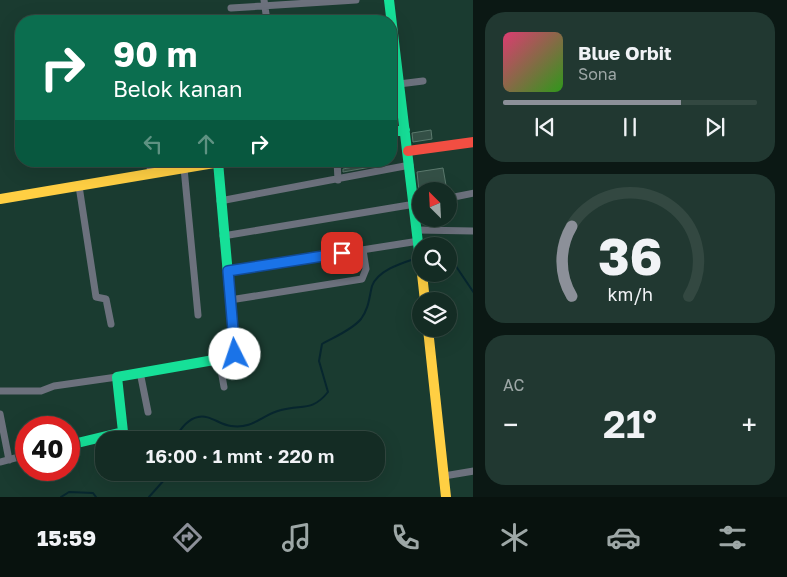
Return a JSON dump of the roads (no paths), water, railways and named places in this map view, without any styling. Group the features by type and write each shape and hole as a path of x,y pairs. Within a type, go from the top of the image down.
{"street":[{"path":"231,8 264,3 356,0"},
{"path":"390,0 391,15"},
{"path":"397,84 423,81"},
{"path":"397,89 413,182"},
{"path":"397,131 405,130"},
{"path":"408,151 473,142"},
{"path":"220,201 410,165"},
{"path":"150,167 151,173"},
{"path":"0,199 151,173 167,167"},
{"path":"177,167 190,167"},
{"path":"0,390 41,391 54,386 231,357 235,354 220,201 222,167"},
{"path":"337,167 338,180"},
{"path":"184,168 198,315"},
{"path":"79,186 96,297 106,300 111,324"},
{"path":"458,196 473,193"},
{"path":"223,236 412,205"},
{"path":"418,237 417,230 473,231"},
{"path":"228,271 363,250 412,246"},
{"path":"230,300 362,279 366,269 363,250"},
{"path":"429,337 446,497"},
{"path":"219,359 224,387"},
{"path":"140,372 148,412"},
{"path":"80,442 123,432 117,377"},
{"path":"0,414 9,460"},
{"path":"0,462 15,458"},
{"path":"444,476 473,471"}],"waterway":[{"path":"180,431 194,418 202,416 227,425 239,426 252,424 274,412 312,405 317,402 328,392 319,361 322,344 348,330 361,319 367,307 372,286 379,276 391,268 412,260"},
{"path":"457,268 473,292"},
{"path":"149,497 163,481"},
{"path":"61,497 69,492 93,493 96,497"}]}
